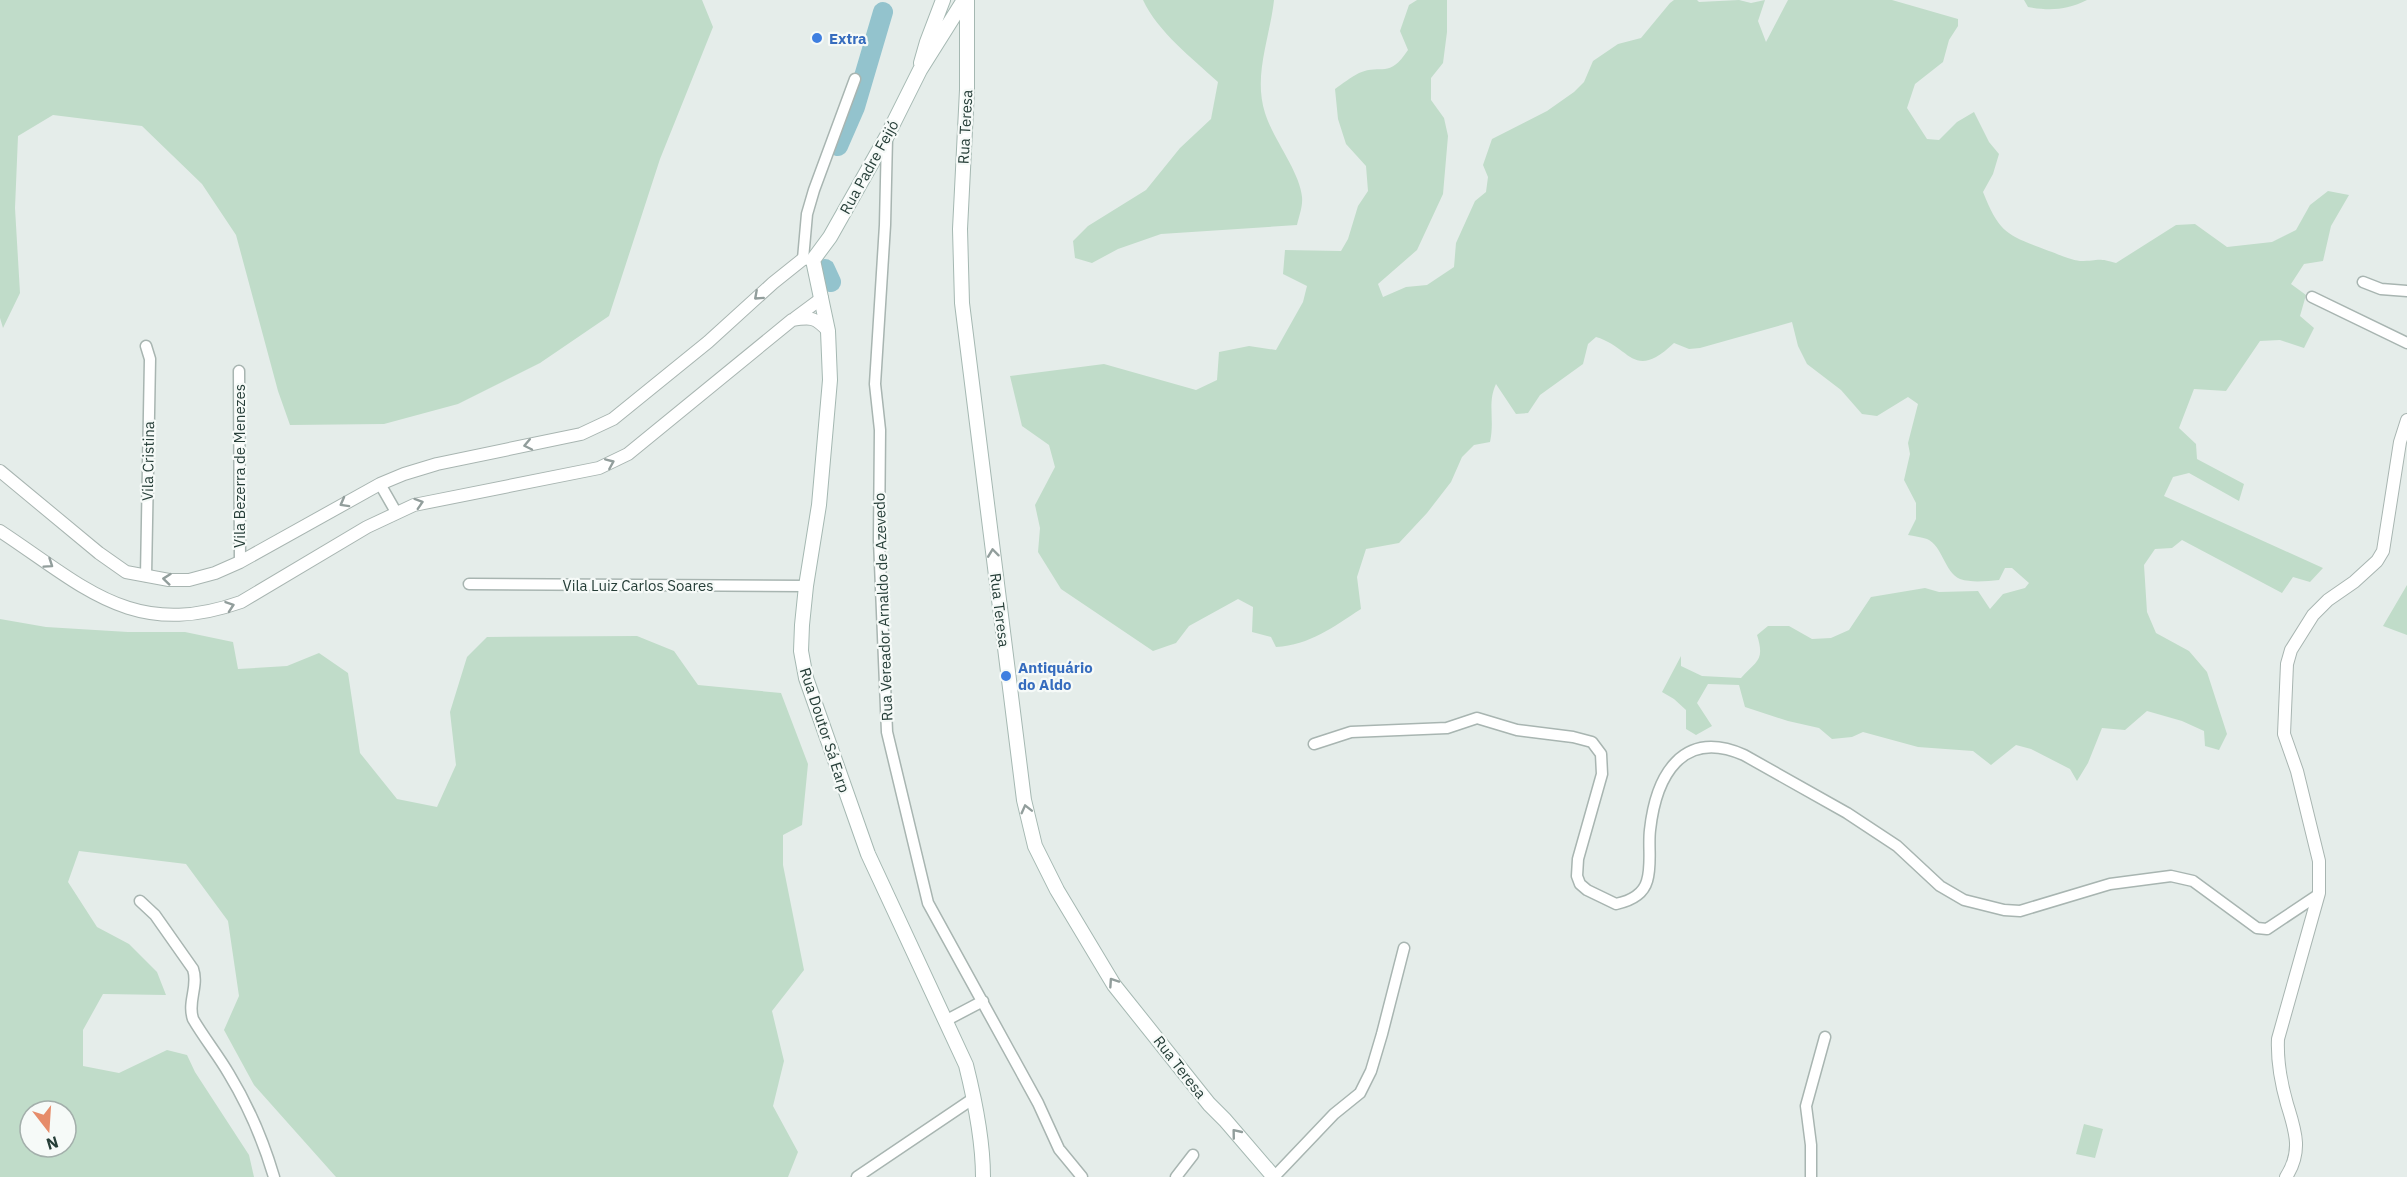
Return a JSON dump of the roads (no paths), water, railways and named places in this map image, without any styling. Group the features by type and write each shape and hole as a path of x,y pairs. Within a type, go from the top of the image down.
{"main road":[{"name":"Rua Padre Feijó","path":"920,70 927,42 943,0"},
{"name":"Rua Padre Feijó","path":"808,260 830,237 887,136 920,70 966,0"},
{"name":"Rua Teresa","path":"966,0 967,90 960,229 962,303 1024,800 1032,835 1056,890 1114,985 1209,1104 1226,1120 1274,1177"},
{"name":"Rua Doutor Sá Earp","path":"808,260 822,298 828,331 830,380 819,506 806,586 801,651 806,678 868,854 966,1065 974,1098 983,1157 983,1177"}],"street":[{"path":"0,471 99,553 126,572 169,580 189,580 215,573 240,562 380,484 404,474 436,464 581,434 613,419 708,342 773,283 808,260 807,214 855,79"},
{"name":"Rua Vereador Arnaldo de Azevedo","path":"887,136 885,225 876,384 880,430 879,540 887,732 928,903 1038,1103 1059,1149 1082,1177"},
{"path":"2363,282 2381,289 2407,291"},
{"path":"2312,297 2407,343"},
{"path":"0,531 94,595 123,607 158,615 196,615 241,602 366,527 396,512 430,500 588,470 614,462 637,447 822,298"},
{"path":"792,320 808,318 818,320 828,331"},
{"name":"Vila Cristina","path":"146,346 150,359 146,576"},
{"name":"Vila Bezerra de Menezes","path":"239,371 240,562"},
{"path":"2286,1177 2291,1167 2297,1135 2283,1085 2278,1056 2278,1039 2318,895 2320,877 2319,861 2297,771 2284,734 2287,664 2291,650 2313,615 2377,561 2383,551 2400,442 2407,420"},
{"path":"380,484 396,512"},
{"name":"Vila Luiz Carlos Soares","path":"469,584 806,586"},
{"path":"1314,744 1351,732 1447,728 1477,718 1517,730 1573,737 1592,742 1601,754 1602,774 1578,859 1577,876 1580,884 1587,890 1616,904 1634,899 1647,882 1654,803 1666,774 1680,757 1710,747 1728,748 1847,813 1897,846 1934,881 1951,893 1964,900 2004,910 2027,910 2110,884 2171,876 2193,880 2258,928 2267,929 2318,895"},
{"path":"140,901 155,915 193,969 196,976 190,1011 193,1019 230,1074 251,1113 261,1135 274,1177"},
{"path":"1274,1177 1334,1114 1360,1093 1371,1071 1404,948"},
{"path":"945,1021 983,1001"},
{"path":"1811,1177 1806,1106 1825,1037"},
{"path":"857,1177 974,1098"},
{"path":"1176,1177 1193,1155"}],"waterway":[{"path":"838,146 855,107 883,12"},
{"path":"825,269 831,282"}],"place":[{"name":"Extra","path":"817,38"},
{"name":"Antiquário do Aldo","path":"1006,676"}]}
